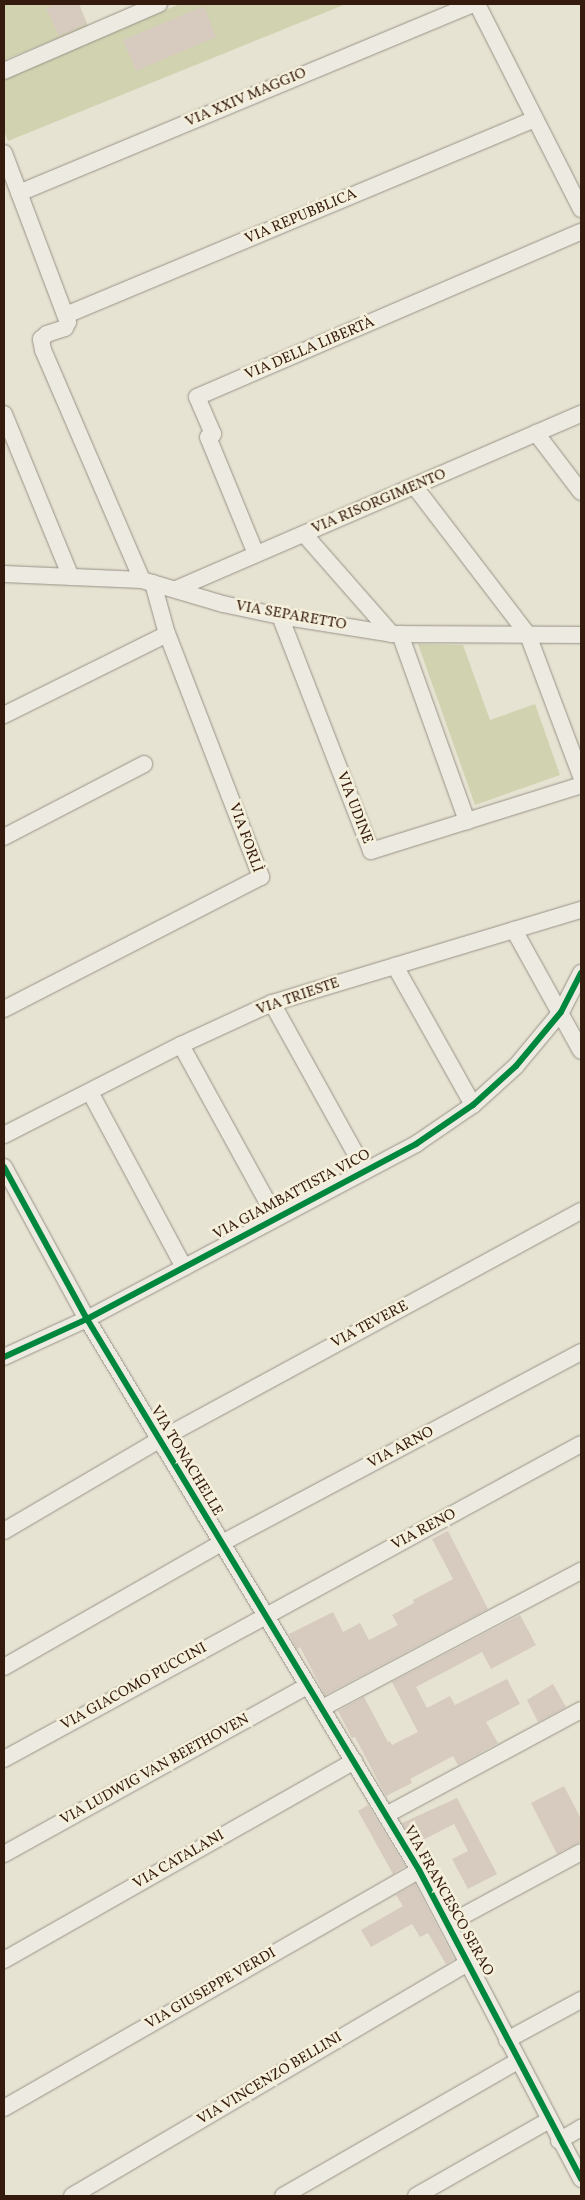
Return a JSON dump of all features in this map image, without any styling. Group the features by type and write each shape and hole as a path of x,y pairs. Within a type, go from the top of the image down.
{"street":[{"path":"4,70 159,4"},
{"name":"VIA XXIV MAGGIO","path":"19,193 472,4"},
{"path":"477,4 581,209"},
{"name":"VIA REPUBBLICA","path":"147,582 43,350 41,339 47,334 65,328 67,318 536,118"},
{"path":"4,153 67,318"},
{"name":"VIA DELLA LIBERTÀ","path":"256,554 208,437 213,434 198,397 581,232"},
{"path":"4,414 71,577"},
{"name":"VIA RISORGIMENTO","path":"176,589 581,414"},
{"path":"536,433 581,492"},
{"path":"415,487 528,635 581,776"},
{"path":"304,534 396,634 466,821"},
{"name":"VIA SEPARETTO","path":"4,574 147,582 223,604 280,616 396,634 581,635"},
{"name":"VIA FORLÌ","path":"4,1008 261,877 147,582"},
{"name":"VIA UDINE","path":"280,616 371,851 581,785"},
{"path":"4,715 167,634"},
{"path":"4,837 144,764"},
{"name":"VIA TRIESTE","path":"4,1136 181,1045 272,1003 581,910"},
{"path":"514,930 561,1012 581,1052"},
{"path":"395,966 473,1105"},
{"name":"VIA GIAMBATTISTA VICO","path":"4,1357 87,1319 416,1144 473,1105 516,1066 561,1012 581,974"},
{"path":"272,1003 365,1171"},
{"path":"181,1045 276,1218"},
{"path":"90,1092 184,1267"},
{"name":"VIA TONACHELLE","path":"4,1167 87,1319 220,1544 265,1615"},
{"name":"VIA TEVERE","path":"4,1531 159,1440 581,1211"},
{"name":"VIA ARNO","path":"4,1667 220,1544 581,1352"},
{"name":"VIA RENO","path":"265,1615 581,1444"},
{"path":"322,1708 581,1571"},
{"name":"VIA FRANCESCO SERAO","path":"265,1615 419,1870 469,1962 548,2120 581,2180"},
{"name":"VIA GIACOMO PUCCINI","path":"4,1759 265,1615"},
{"name":"VIA LUDWIG VAN BEETHOVEN","path":"4,1854 307,1686"},
{"path":"386,1815 581,1710"},
{"name":"VIA CATALANI","path":"4,1960 354,1760"},
{"path":"448,1924 581,1852"},
{"name":"VIA GIUSEPPE VERDI","path":"4,2108 419,1870"},
{"name":"VIA VINCENZO BELLINI","path":"72,2196 469,1962"},
{"path":"508,2040 581,2000"},
{"path":"283,2196 518,2061"},
{"path":"416,2196 548,2120"},
{"path":"559,2141 581,2128"}],"green space":[{"path":"4,4 79,4 88,26 4,60"},
{"path":"180,4 346,4 8,141 4,131 4,78"},
{"path":"418,644 463,645 490,720 535,704 560,775 475,805"}],"building":[{"path":"56,4 79,4 87,24 59,36 46,8"},
{"path":"204,6 216,37 136,71 123,40"},
{"path":"448,1531 488,1609 325,1695 300,1647 297,1649 289,1634 333,1612 343,1632 360,1623 369,1640 398,1625 392,1615 414,1603 413,1600 453,1579 432,1539"},
{"path":"520,1615 536,1645 491,1669 482,1652 416,1687 427,1708 450,1696 455,1705 507,1679 520,1704 486,1722 498,1743 458,1765 453,1756 410,1779 412,1783 386,1796 355,1737 352,1738 338,1711 364,1697 388,1742 390,1741 392,1745 418,1732 392,1682"},
{"path":"553,1684 566,1707 538,1722 527,1700"},
{"path":"564,1786 581,1819 581,1841 557,1854 531,1803"},
{"path":"457,1798 497,1874 468,1889 452,1859 468,1851 454,1824 415,1844 402,1823"},
{"path":"368,1805 405,1866 393,1874 358,1811"},
{"path":"415,1884 454,1959 446,1964 428,1933 420,1937 412,1924 371,1947 361,1930 403,1906 396,1895"}],"cycle path":[{"path":"4,1357 87,1319 416,1144 473,1105 516,1066 561,1012 581,973"},
{"path":"4,1167 87,1319 419,1870 581,2179"}]}
